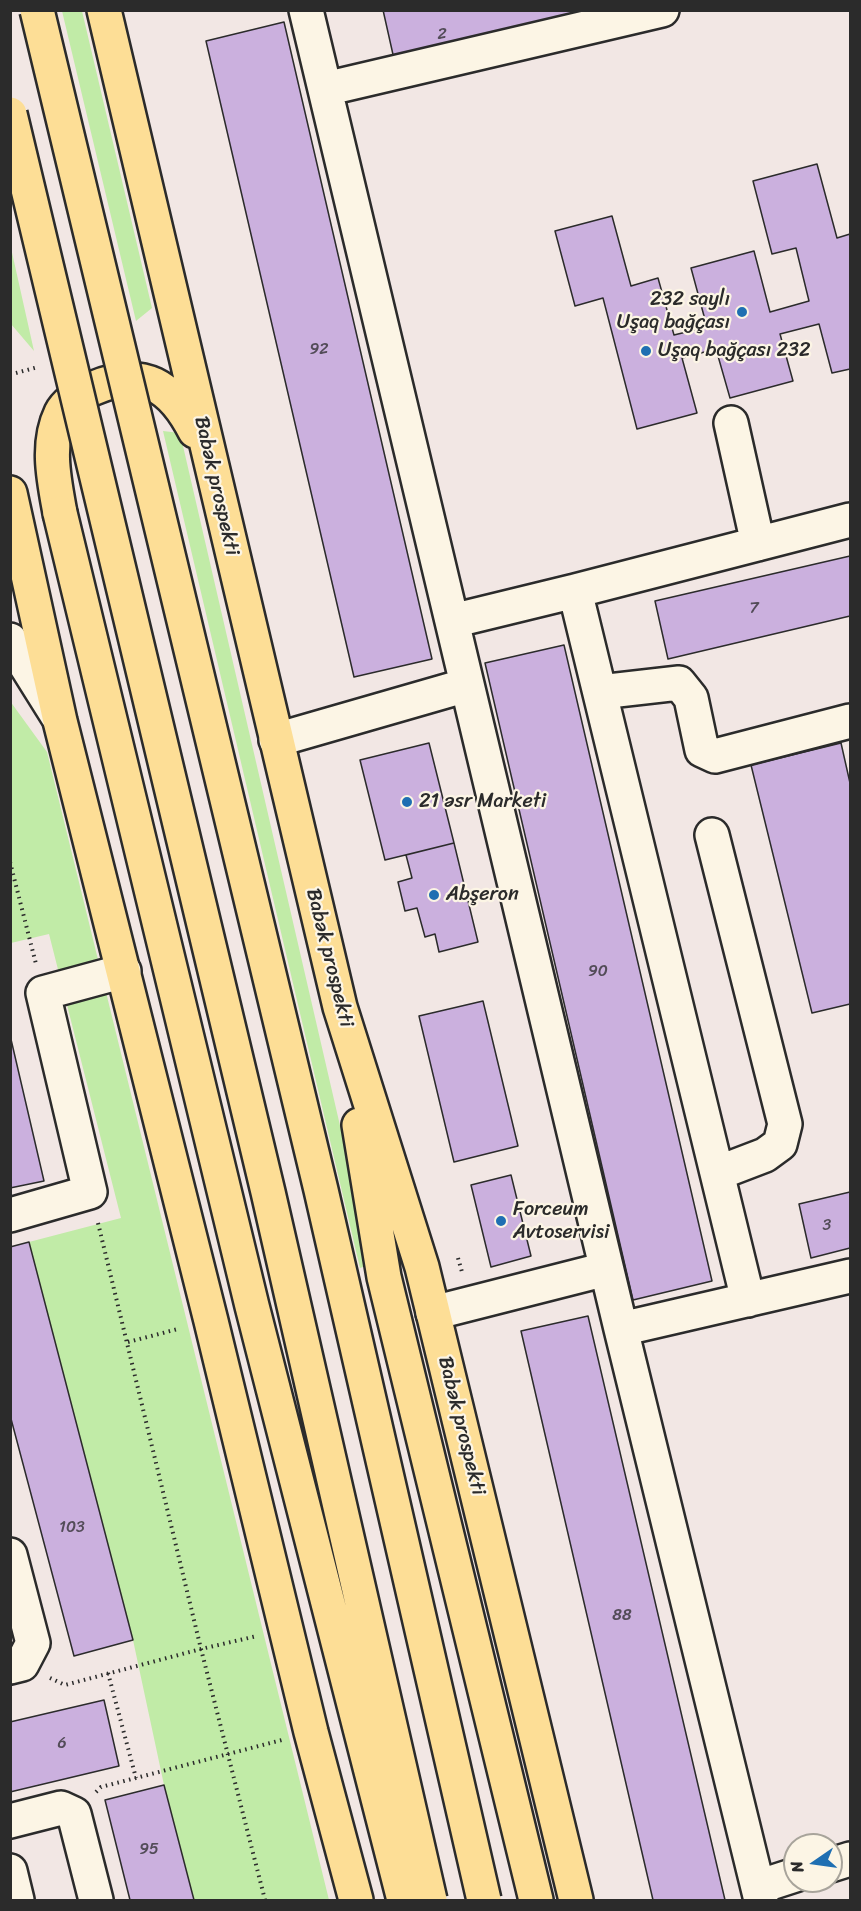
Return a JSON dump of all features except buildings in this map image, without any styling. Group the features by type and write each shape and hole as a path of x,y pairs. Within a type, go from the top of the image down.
{"main road":[{"path":"37,10 321,1190 484,1900"},
{"name":"Babək prospekti","path":"104,10 340,1007 422,1267 576,1900"},
{"path":"10,114 268,1192 430,1900"},
{"path":"215,483 202,444 185,412 171,395 149,382 132,379 101,385 82,393 63,410 55,428 52,455 60,513 252,1306 404,1900"},
{"path":"10,493 60,721 124,971 311,1732 356,1900"},
{"path":"340,1007 384,1276 536,1900"}],"street":[{"path":"306,10 606,1269 760,1894 783,1882"},
{"path":"325,89 662,10"},
{"path":"731,423 758,544"},
{"path":"452,621 850,520"},
{"path":"575,591 748,1300"},
{"path":"10,640 60,721"},
{"path":"600,692 679,683 691,698 702,750 715,756 850,721"},
{"path":"276,740 467,685"},
{"path":"712,835 785,1124 780,1144 765,1155 718,1173"},
{"path":"10,1215 90,1192 43,993 124,971"},
{"path":"433,1313 606,1269"},
{"path":"621,1329 850,1276"},
{"path":"10,1555 33,1643 16,1666"},
{"path":"10,1821 61,1808 74,1814 96,1900"},
{"path":"10,1871 16,1900"}],"path":[{"path":"10,862 43,993"},
{"path":"90,1192 201,1649 265,1900"},
{"path":"128,1342 178,1329"},
{"path":"16,1666 65,1685 201,1649 287,1630"},
{"path":"108,1673 136,1778"},
{"path":"74,1814 101,1787 311,1732"}],"green space":[{"path":"62,11 82,11 152,308 136,321"},
{"path":"11,248 34,351 11,324"},
{"path":"163,431 180,433 372,1264 360,1268"},
{"path":"10,701 47,752 329,1900 194,1900 164,1785 133,1640 29,1242 121,1218 49,934 11,943"}],"place":[{"name":"232 saylı Uşaq bağçası","path":"742,312"},
{"name":"Uşaq bağçası 232","path":"646,351"},
{"name":"21 əsr Marketi","path":"407,802"},
{"name":"Abşeron","path":"434,895"},
{"name":"Forceum Avtoservisi","path":"501,1221"}]}
